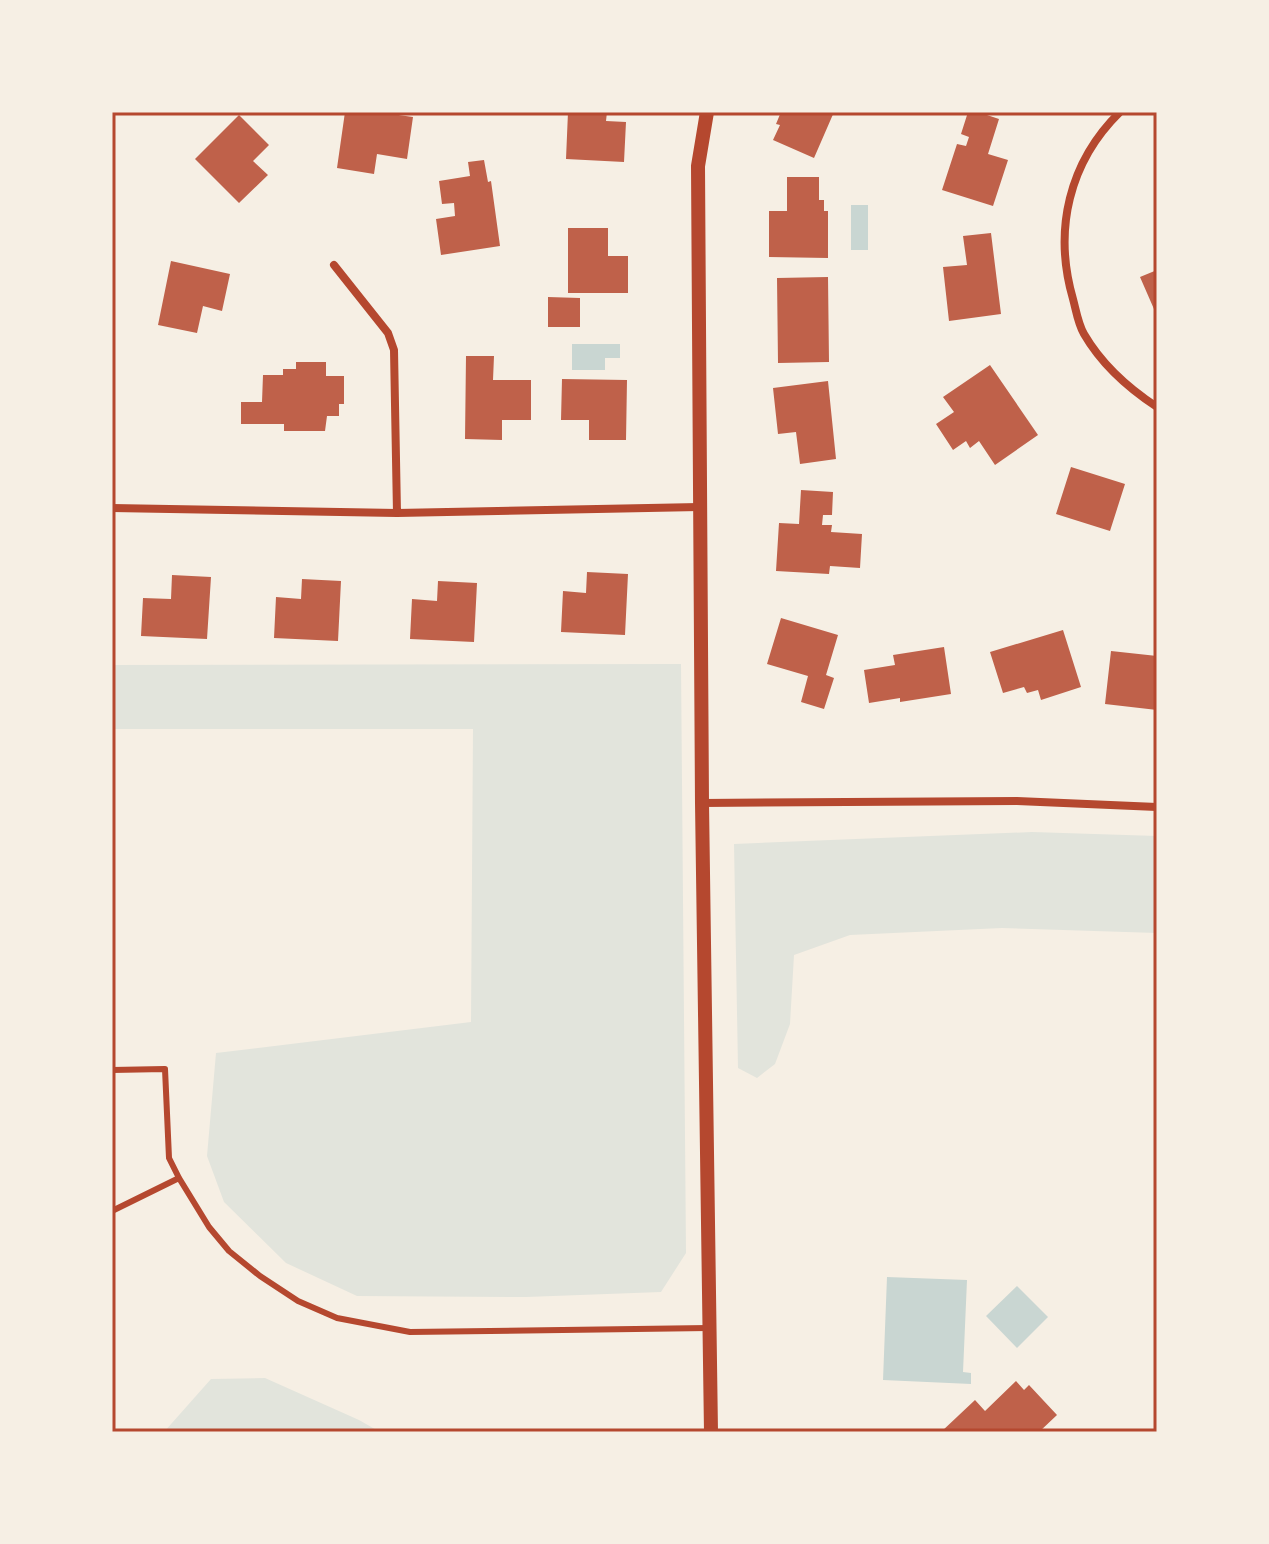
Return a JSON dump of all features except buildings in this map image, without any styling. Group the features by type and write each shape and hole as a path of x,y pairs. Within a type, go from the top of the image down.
{"street":[{"path":"707,112 698,166 699,507 711,1432"},
{"path":"1120,112 1093,140 1077,171 1064,237 1065,272 1083,332 1117,378 1157,407"},
{"path":"334,265 388,333 394,350 397,513"},
{"path":"112,508 397,513 699,507"},
{"path":"702,803 1017,801 1157,807"}],"lane":[{"path":"112,1070 165,1069 169,1158 209,1227 229,1251 260,1276 298,1301 337,1318 410,1332 708,1328"},
{"path":"112,1211 179,1178"}],"shaded area":[{"path":"851,205 868,205 868,250 851,250"},
{"path":"572,344 620,344 620,358 605,358 605,370 572,370"},
{"path":"681,664 686,1253 661,1292 526,1297 357,1296 286,1263 224,1202 207,1156 216,1053 471,1022 473,729 112,729 112,665"},
{"path":"1032,832 1157,836 1157,933 1002,928 850,935 794,955 790,1024 775,1064 757,1078 738,1068 734,844"},
{"path":"887,1277 967,1280 963,1372 971,1373 971,1384 883,1380"},
{"path":"1017,1286 1048,1317 1017,1348 986,1316"},
{"path":"265,1378 380,1432 164,1432 211,1379"}]}
